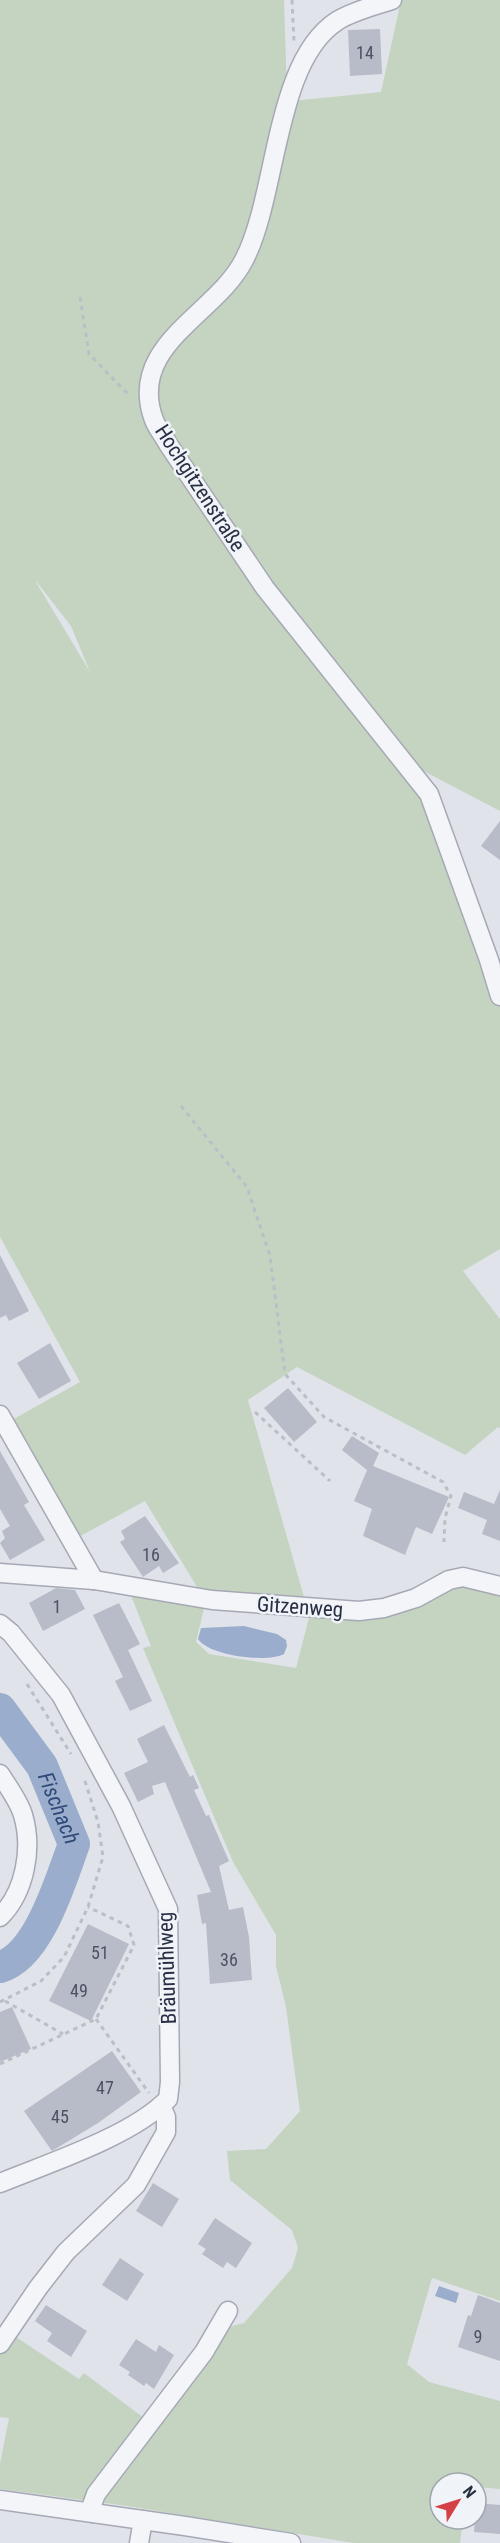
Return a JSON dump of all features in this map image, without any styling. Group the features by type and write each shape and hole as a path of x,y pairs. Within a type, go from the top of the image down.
{"street":[{"name":"Hochgitzenstraße","path":"392,0 337,21 322,34 310,51 296,77 262,212 245,259 221,292 165,345 157,358 149,388 154,421 265,588 429,794 500,996"},
{"path":"0,1415 94,1580"},
{"name":"Gitzenweg","path":"0,1573 94,1580 212,1600 359,1611 384,1608 416,1598 449,1580 463,1577 500,1586"},
{"name":"Bräumühlweg","path":"0,1624 11,1633 61,1695 121,1806 168,1909 170,2082 168,2099 161,2106"},
{"path":"0,1774 23,1814 27,1832 26,1859 20,1887 10,1907 0,1917"},
{"path":"0,2183 94,2145 161,2106 166,2117 166,2132 136,2185 66,2252 0,2344"},
{"path":"93,2513 92,2505 96,2494 204,2352 228,2311"},
{"path":"0,2500 280,2542"},
{"path":"139,2543 143,2520"}],"path":[{"path":"292,0 294,44"},
{"path":"80,297 89,354 154,421"},
{"path":"181,1106 247,1187 270,1256 285,1374 324,1417 443,1482 451,1496 445,1518 444,1542"},
{"path":"255,1412 330,1481"},
{"path":"24,1679 71,1755"},
{"path":"0,2002 40,1982 64,1957 88,1907 103,1857 98,1822 83,1775"},
{"path":"0,2064 96,2019 134,1945 128,1926 88,1907"},
{"path":"6,2001 63,2034"},
{"path":"96,2019 146,2089 161,2106"}],"green space":[{"path":"0,0 284,0 287,93 243,254 159,348 152,420 421,789 486,960 500,1005 500,1249 463,1271 500,1319 500,1428 498,1427 465,1455 297,1367 248,1400 306,1604 200,1592 145,1501 75,1539 10,1421 80,1382 0,1237","holes":["36,581 71,626 90,672"]},
{"path":"401,0 500,0 500,811 414,766 300,627 158,413 157,375 161,359 235,284 292,101 381,92"},
{"path":"466,1585 500,1592 500,2301 432,2278 407,2364 429,2382 500,2401 500,2489 488,2488 488,2471 428,2471 428,2531 462,2531 460,2543 354,2543 127,2506 0,2489 0,2464 9,2418 0,2417 0,2350 13,2335 79,2379 84,2373 156,2427 232,2326 244,2323 292,2268 298,2248 292,2230 230,2180 227,2151 266,2149 300,2111 286,2007 276,1966 276,1935 233,1862 143,1648 151,1646 130,1593 205,1604 196,1642 209,1654 296,1668 309,1618 373,1619 404,1613 442,1591"}],"water":[{"path":"244,1626 277,1634 286,1640 287,1646 284,1654 276,1657 252,1658 226,1654 204,1645 198,1639 201,1628"},
{"path":"439,2286 459,2293 456,2303 435,2296"}],"building":[{"path":"380,29 382,74 350,76 348,30"},
{"path":"500,821 500,860 481,846"},
{"path":"0,1255 29,1311 9,1321 6,1315 0,1318"},
{"path":"50,1343 71,1381 39,1399 17,1363"},
{"path":"288,1388 317,1422 294,1442 264,1408"},
{"path":"352,1436 379,1453 373,1466 449,1497 432,1534 416,1527 405,1555 363,1536 372,1509 354,1501 367,1470 342,1450"},
{"path":"0,1451 29,1502 24,1505 45,1540 10,1560 0,1543 5,1538 2,1531 10,1526 0,1509"},
{"path":"500,1490 500,1541 482,1534 487,1520 458,1508 464,1492 494,1504"},
{"path":"145,1516 179,1563 163,1573 159,1566 143,1577 120,1542 125,1539 121,1531"},
{"path":"56,1588 75,1590 85,1609 43,1631 29,1603"},
{"path":"119,1603 140,1644 128,1650 152,1701 130,1711 115,1681 123,1677 93,1615"},
{"path":"164,1725 190,1777 193,1775 199,1788 194,1790 206,1816 209,1815 229,1861 219,1866 229,1910 243,1907 249,1937 252,1980 210,1984 206,1923 202,1924 197,1895 211,1892 165,1782 152,1786 154,1794 138,1802 124,1773 148,1762 137,1739"},
{"path":"88,1924 129,1944 91,2021 49,2001"},
{"path":"12,2007 31,2049 0,2062 0,2012"},
{"path":"112,2051 141,2092 98,2123 52,2151 24,2111"},
{"path":"153,2183 179,2199 162,2227 136,2211"},
{"path":"215,2218 252,2243 236,2268 227,2262 223,2268 202,2254 206,2249 198,2244"},
{"path":"120,2258 144,2274 127,2301 102,2285"},
{"path":"478,2295 500,2303 500,2361 458,2347 468,2315 471,2316"},
{"path":"46,2305 87,2331 71,2357 47,2341 52,2333 35,2321"},
{"path":"136,2339 156,2352 159,2345 174,2355 154,2389 146,2383 144,2386 128,2375 130,2372 119,2365"},
{"path":"488,2504 500,2505 500,2534 474,2532 488,2531"}],"waterway":[{"name":"Fischach","path":"0,1709 42,1766 74,1844 55,1895 37,1932 14,1960 0,1967"}]}
